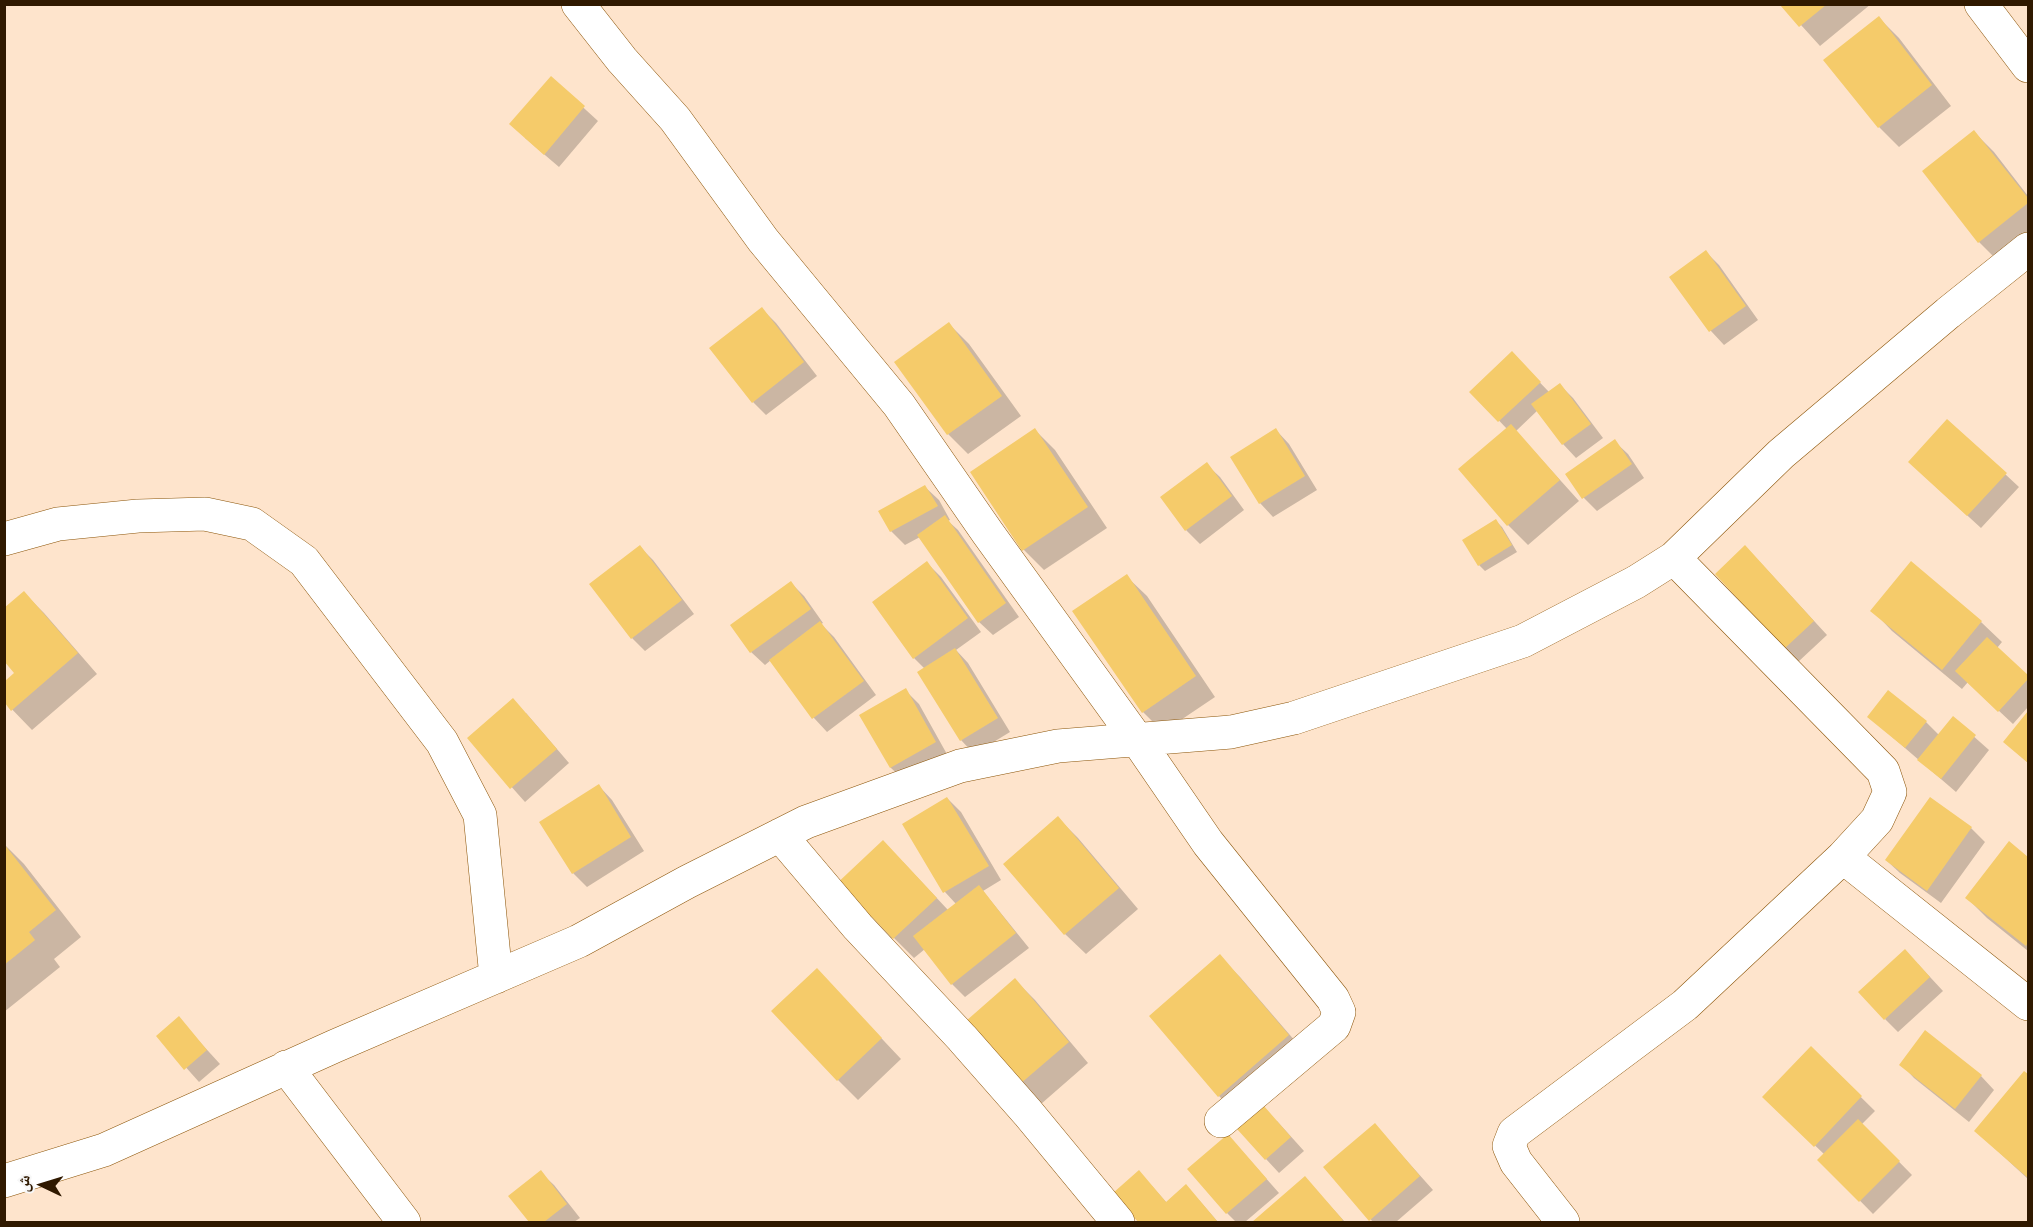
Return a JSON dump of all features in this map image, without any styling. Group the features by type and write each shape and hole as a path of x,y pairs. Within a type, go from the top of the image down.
{"street":[{"path":"578,4 622,60 675,119 763,240 899,405 1208,843 1333,999 1339,1012 1334,1026 1221,1121"},
{"path":"1981,4 2028,66"},
{"path":"4,1181 104,1150 286,1067 579,941 687,882 806,822 960,766 1058,746 1232,732 1294,718 1523,641 1636,582 1674,558 1781,454 1948,313 2028,249"},
{"path":"4,539 58,524 138,516 205,514 252,524 304,561 442,742 480,815 496,976"},
{"path":"1563,1222 1516,1162 1509,1146 1514,1132 1685,1005 1843,857 1877,820 1890,792 1883,771 1674,558"},
{"path":"780,836 858,927 962,1038 1028,1113 1118,1222"},
{"path":"1843,857 2028,1004"},
{"path":"286,1067 404,1222"}],"building":[{"path":"1780,5 1826,5 1799,27"},
{"path":"1879,16 1932,85 1878,128 1823,60"},
{"path":"551,76 585,106 544,155 509,124"},
{"path":"1974,130 2028,198 2028,203 1978,243 1922,171"},
{"path":"1706,250 1746,306 1709,332 1669,277"},
{"path":"762,307 804,362 752,403 709,348"},
{"path":"949,322 1002,396 947,435 894,362"},
{"path":"1512,351 1541,382 1498,422 1469,392"},
{"path":"1560,383 1591,424 1562,445 1531,404"},
{"path":"1947,419 2007,473 1967,516 1908,462"},
{"path":"1511,424 1560,480 1507,526 1458,469"},
{"path":"1035,428 1088,507 1022,551 970,472"},
{"path":"1276,428 1305,476 1259,504 1230,457"},
{"path":"1615,439 1632,464 1582,499 1565,474"},
{"path":"1207,462 1232,496 1185,531 1160,497"},
{"path":"925,485 938,506 890,532 878,511"},
{"path":"945,515 1006,603 978,623 917,535"},
{"path":"1496,519 1512,545 1478,566 1462,540"},
{"path":"640,545 682,600 631,639 589,584"},
{"path":"1745,545 1814,621 1784,649 1715,574"},
{"path":"927,561 968,618 913,659 872,602"},
{"path":"1911,561 1982,621 1942,670 1870,611"},
{"path":"1127,574 1196,676 1142,713 1072,611"},
{"path":"791,581 811,609 750,653 730,625"},
{"path":"24,591 78,653 11,711 5,703 5,681 14,673 4,661 4,608"},
{"path":"820,621 864,681 812,719 769,660"},
{"path":"1987,637 2028,675 2028,679 1998,712 1955,671"},
{"path":"955,648 998,718 960,741 917,672"},
{"path":"906,688 936,742 890,768 859,715"},
{"path":"1888,690 1927,721 1905,748 1867,717"},
{"path":"513,698 557,749 510,789 467,738"},
{"path":"2028,711 2028,763 2003,742"},
{"path":"1953,716 1976,735 1941,779 1917,760"},
{"path":"599,784 631,837 572,874 539,822"},
{"path":"947,797 989,866 943,893 902,824"},
{"path":"1930,797 1972,827 1927,891 1885,860"},
{"path":"1058,816 1119,888 1064,935 1003,864"},
{"path":"883,840 937,898 893,939 872,917 865,924 832,888"},
{"path":"2009,841 2028,857 2028,942 2026,946 1965,898"},
{"path":"4,844 56,910 29,932 35,940 4,965"},
{"path":"979,885 1016,933 951,985 913,936"},
{"path":"1905,949 1930,977 1884,1020 1858,992"},
{"path":"1220,954 1289,1035 1218,1097 1149,1016"},
{"path":"817,968 882,1038 837,1081 771,1011"},
{"path":"1015,978 1069,1042 1020,1084 966,1021"},
{"path":"179,1016 207,1050 184,1070 156,1036"},
{"path":"1925,1030 1982,1075 1955,1109 1899,1065"},
{"path":"1811,1046 1862,1096 1814,1147 1762,1097"},
{"path":"2024,1071 2028,1074 2028,1178 1974,1131"},
{"path":"1264,1106 1291,1137 1265,1160 1237,1129"},
{"path":"1858,1119 1900,1161 1859,1202 1817,1160"},
{"path":"1375,1123 1420,1176 1369,1221 1323,1167"},
{"path":"1228,1134 1267,1179 1226,1214 1187,1169"},
{"path":"541,1170 567,1204 544,1222 529,1222 508,1196"},
{"path":"1139,1170 1166,1202 1186,1184 1217,1221 1138,1222 1113,1193"},
{"path":"1305,1176 1343,1220 1340,1222 1252,1222"}]}
